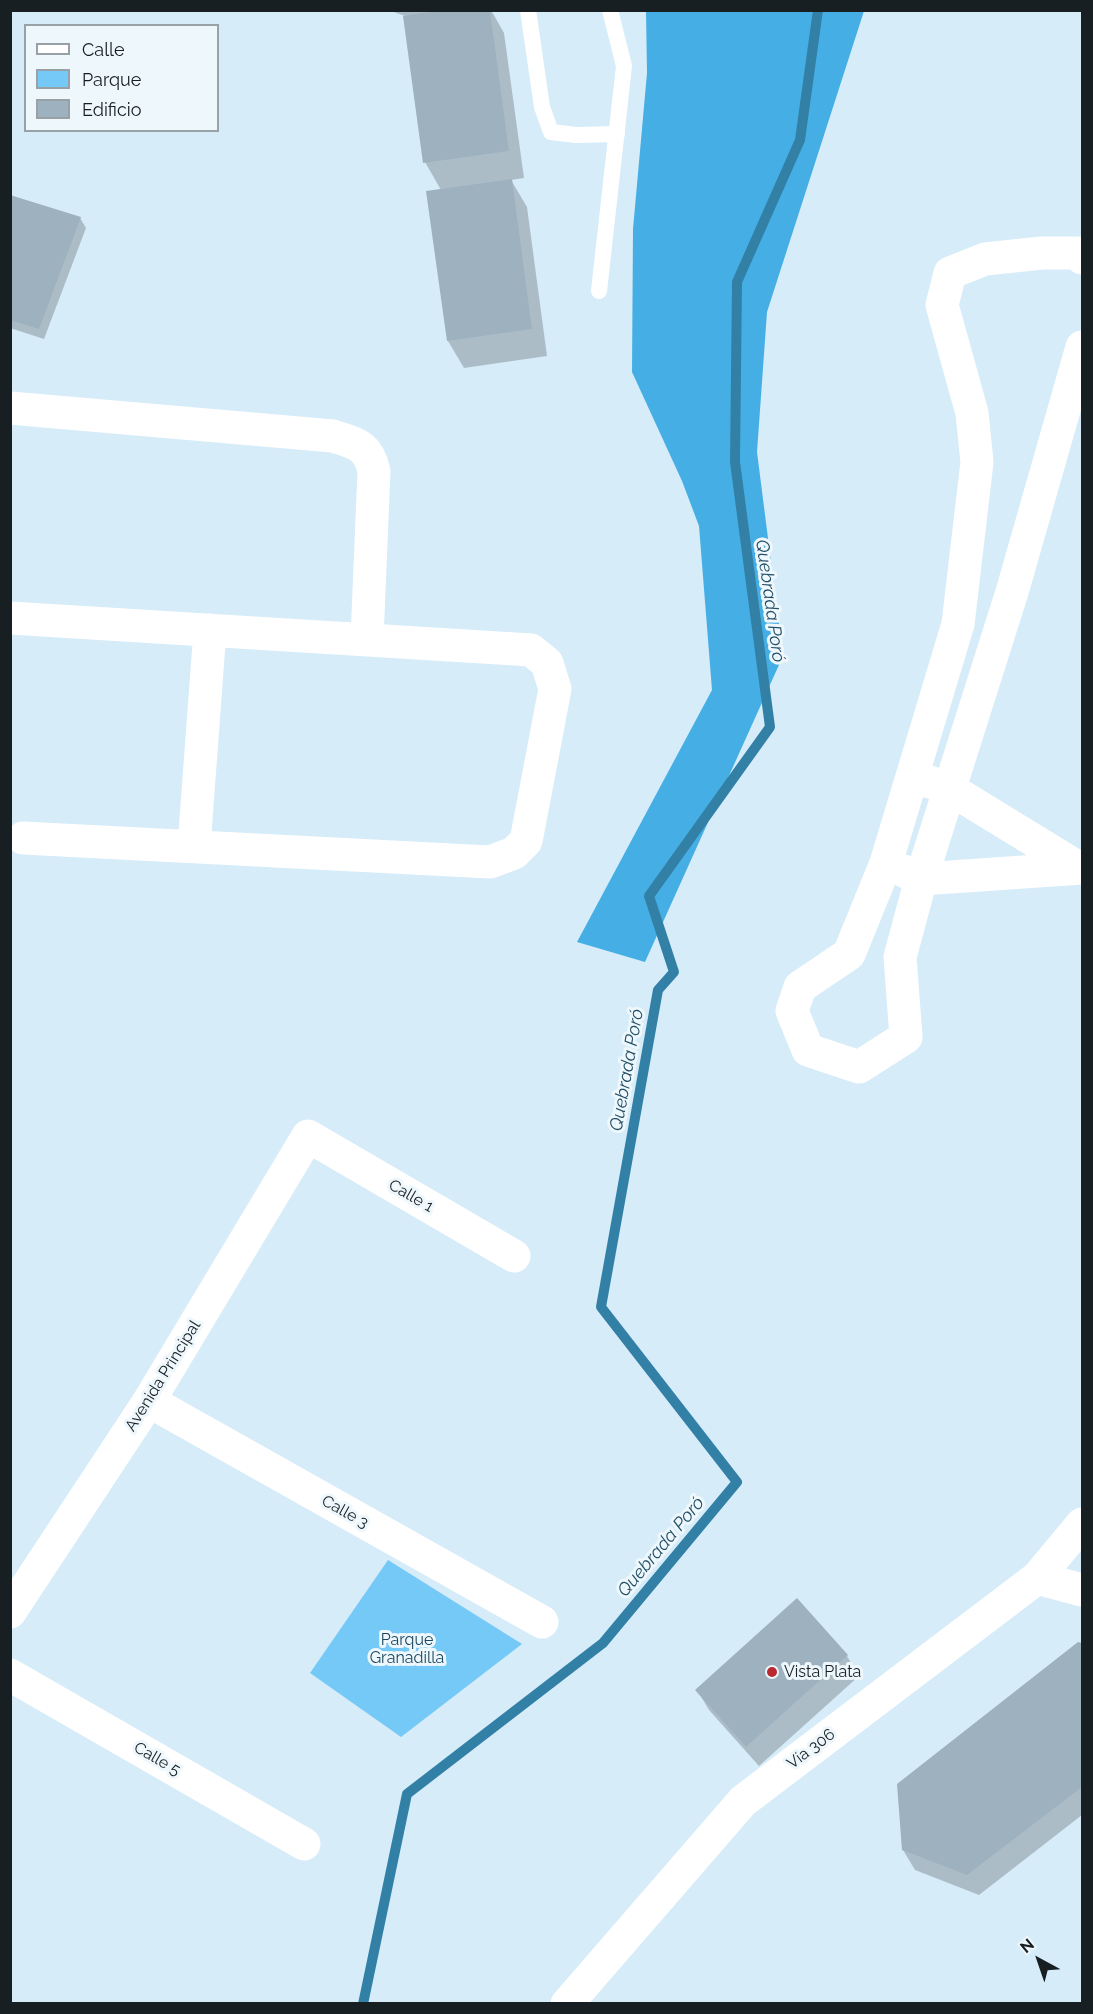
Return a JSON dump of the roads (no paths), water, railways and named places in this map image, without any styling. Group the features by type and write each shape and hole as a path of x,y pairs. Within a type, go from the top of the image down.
{"street":[{"path":"1083,258 1079,253 1042,253 985,259 950,273 942,304 972,413 977,462 958,624 886,862 849,954 800,987 792,1011 808,1050 859,1067 906,1037 900,957 921,879 1012,592 1083,347"},
{"path":"10,408 333,436 356,444 370,455 374,471 367,639"},
{"path":"963,582 1012,592"},
{"path":"10,618 531,650 547,663 555,689 526,841 514,853 490,862 23,838"},
{"path":"194,846 210,630"},
{"path":"912,777 951,789 1081,868"},
{"path":"886,862 921,879 1081,868"},
{"name":"Calle 1","path":"308,1136 514,1256"},
{"name":"Avenida Principal","path":"10,1612 149,1401 308,1136"},
{"name":"Calle 3","path":"149,1401 542,1622"},
{"name":"Vía 306","path":"567,2004 743,1801 1037,1578 1083,1524"},
{"path":"1037,1578 1083,1590"},
{"name":"Calle 5","path":"10,1675 304,1844"}],"lane":[{"path":"528,10 542,107 551,132 576,135 617,134"},
{"path":"599,291 624,66 610,10"}],"waterway":[{"name":"Quebrada Poró","path":"363,2004 407,1794 603,1643 737,1482 601,1307 658,990 674,972 649,896 770,727 735,462 737,282 800,140 818,10"}],"place":[{"name":"Vista Plata","path":"772,1672"}],"park label":[{"name":"Parque Granadilla","path":"407,1649"}]}
